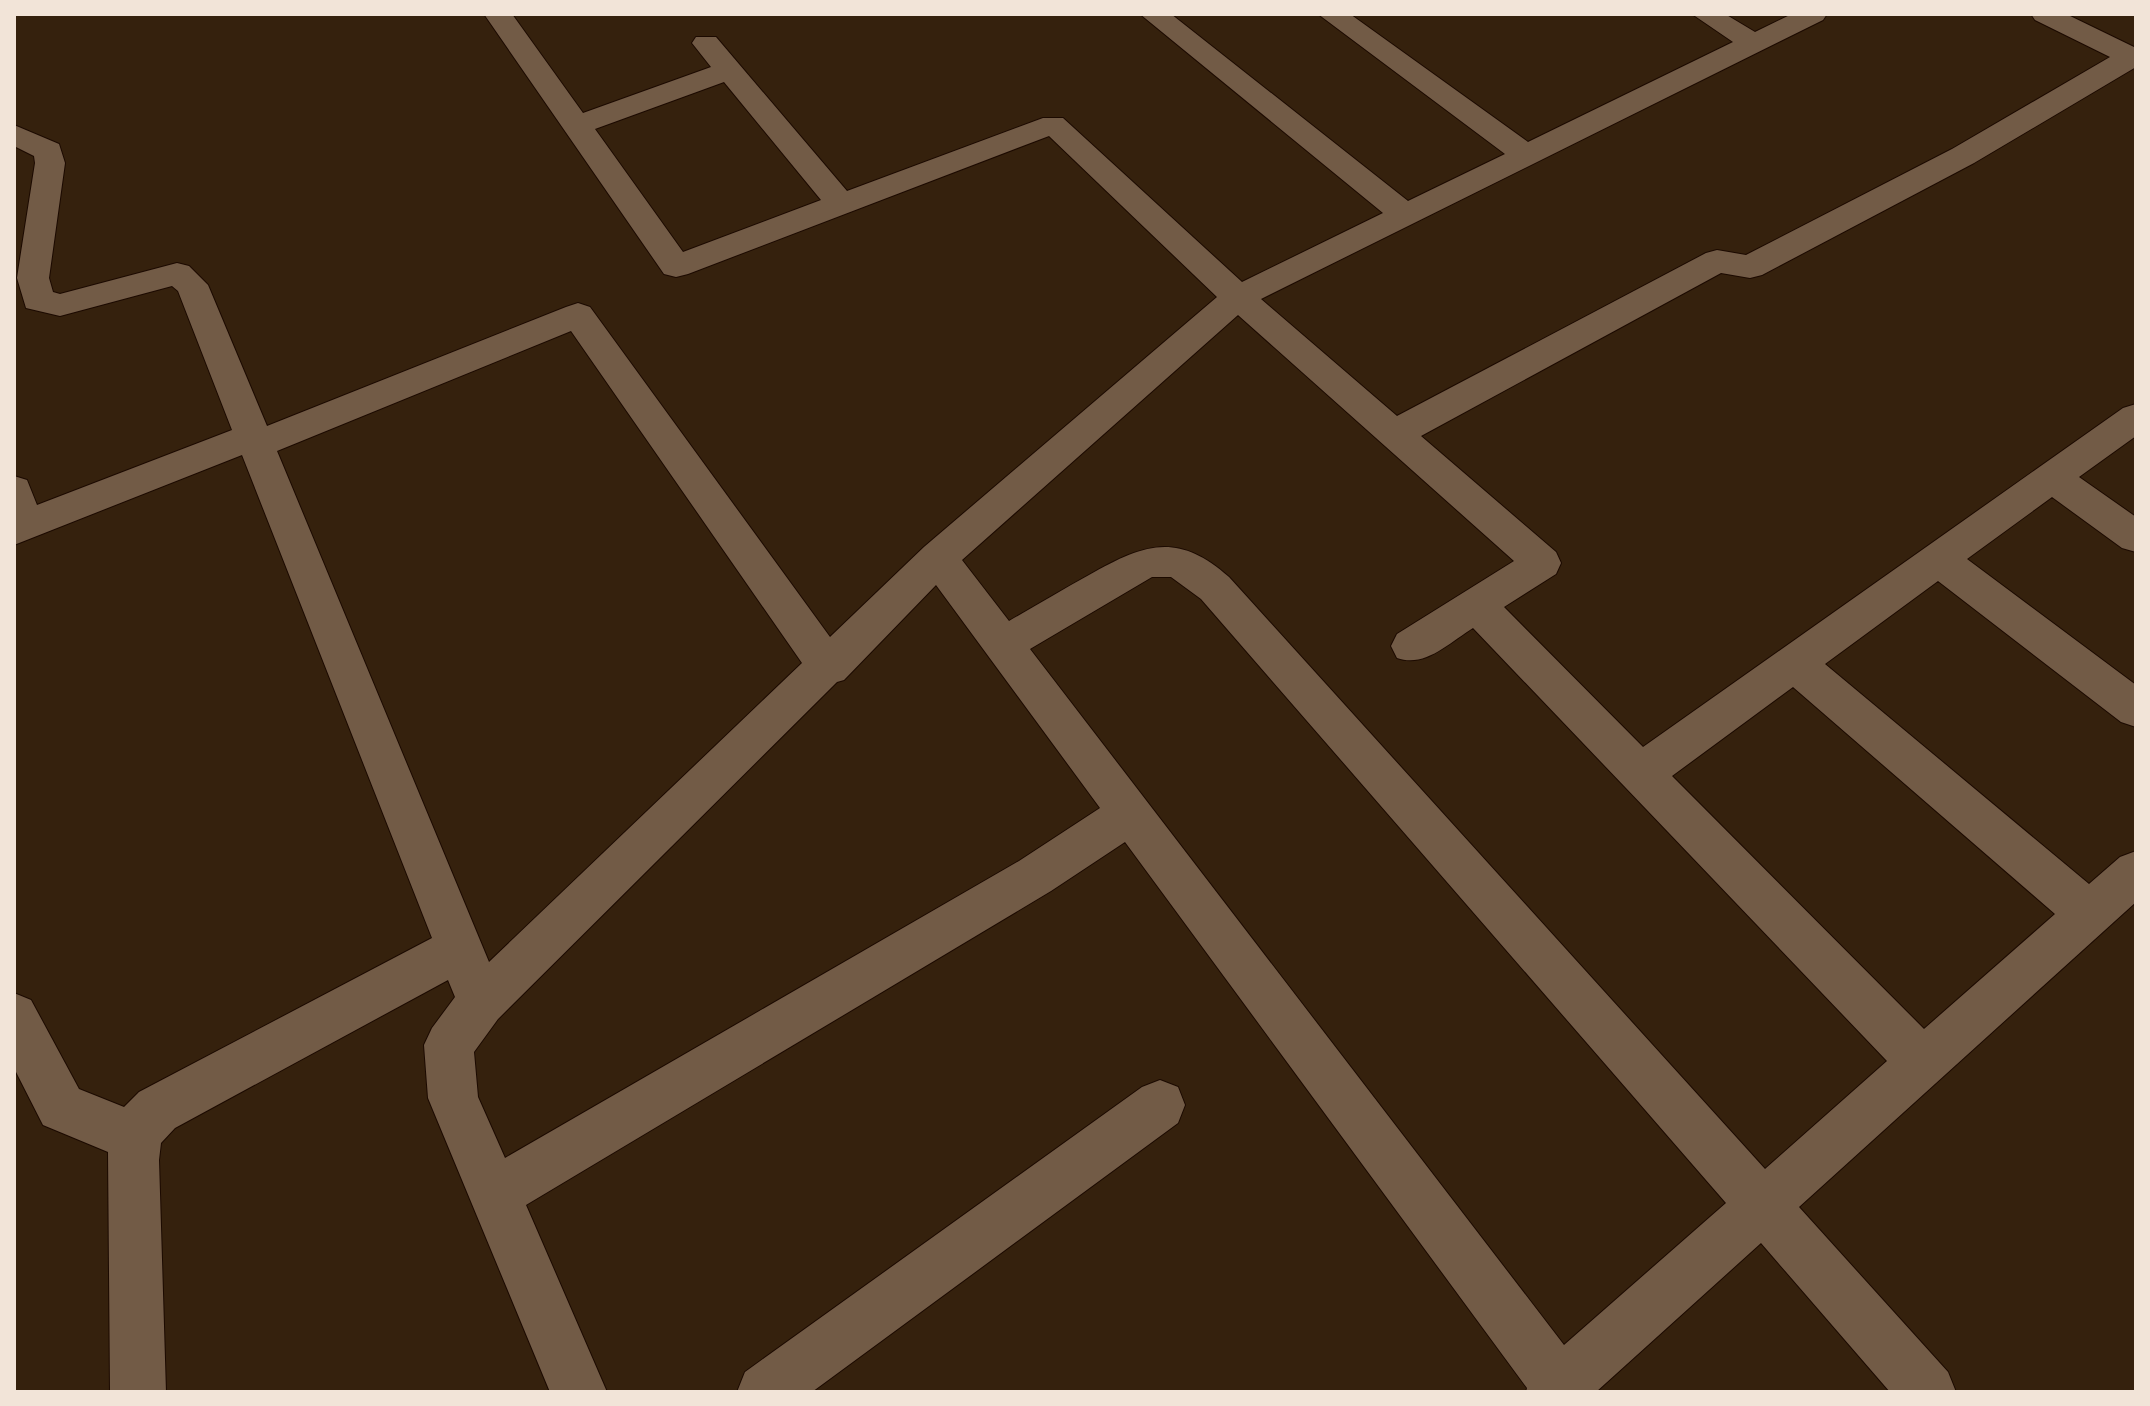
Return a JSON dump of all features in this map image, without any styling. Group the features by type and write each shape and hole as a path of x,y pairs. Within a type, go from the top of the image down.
{"street":[{"path":"498,14 676,266 1053,124 1238,297 1542,563 1411,646"},
{"path":"1154,14 1405,214"},
{"path":"1332,14 1526,155"},
{"path":"1706,14 1754,43"},
{"path":"579,1392 453,1098 449,1045 481,1002 829,668 938,558 1238,297 1813,14"},
{"path":"2045,14 2133,58"},
{"path":"706,43 841,204"},
{"path":"1394,434 1717,261 1750,267 1963,156 2133,58"},
{"path":"579,125 728,71"},
{"path":"14,134 48,151 50,163 23,280 38,300 60,305 154,278 177,274 187,278 481,1002"},
{"path":"14,490 19,528 255,441 578,315 829,668"},
{"path":"1640,774 2136,417"},
{"path":"2052,477 2136,537"},
{"path":"938,558 1560,1390 2136,872"},
{"path":"1938,559 2136,709"},
{"path":"1002,645 1142,564 1159,560 1179,562 1198,573 1215,588 1928,1392"},
{"path":"1476,605 1923,1063"},
{"path":"1795,663 2090,914"},
{"path":"494,1194 1035,876 1129,814"},
{"path":"138,1392 134,1137 143,1121 157,1110 461,948"},
{"path":"14,1017 61,1107 134,1137"},
{"path":"765,1392 1160,1105"}]}
